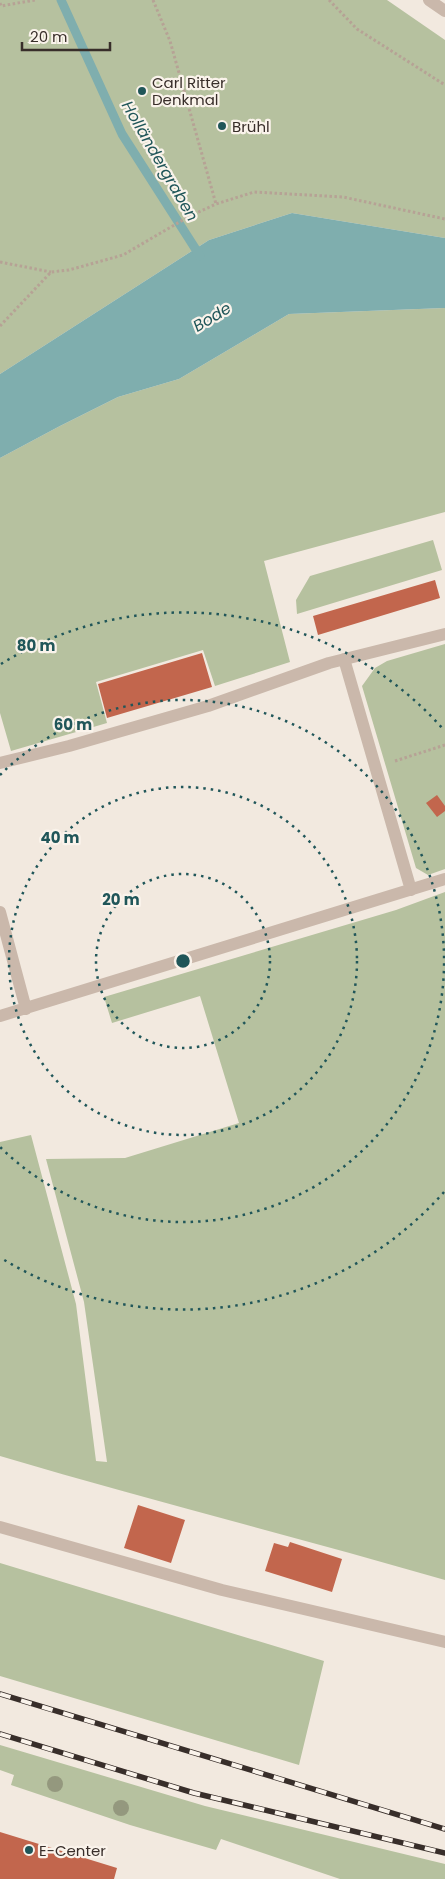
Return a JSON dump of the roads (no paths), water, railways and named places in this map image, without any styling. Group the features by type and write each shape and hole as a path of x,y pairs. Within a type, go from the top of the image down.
{"street":[{"path":"429,0 445,11"},
{"path":"0,763 69,746 208,706 329,663 445,634"},
{"path":"344,659 412,890"},
{"path":"0,1016 445,879"},
{"path":"0,912 26,1009"},
{"path":"0,1527 222,1590 445,1642"}],"water":[{"name":"Bode","path":"292,213 445,238 445,308 289,314 179,379 118,397 0,458 0,374 209,240"}],"waterway":[{"name":"Holländergraben","path":"61,0 122,134 200,256"}],"railway":[{"path":"0,1694 445,1829"},
{"path":"0,1734 194,1793 445,1853"}],"place":[{"name":"Carl Ritter Denkmal","path":"142,91"},
{"name":"Brühl","path":"222,126"},
{"name":"E-Center","path":"29,1850"}]}
